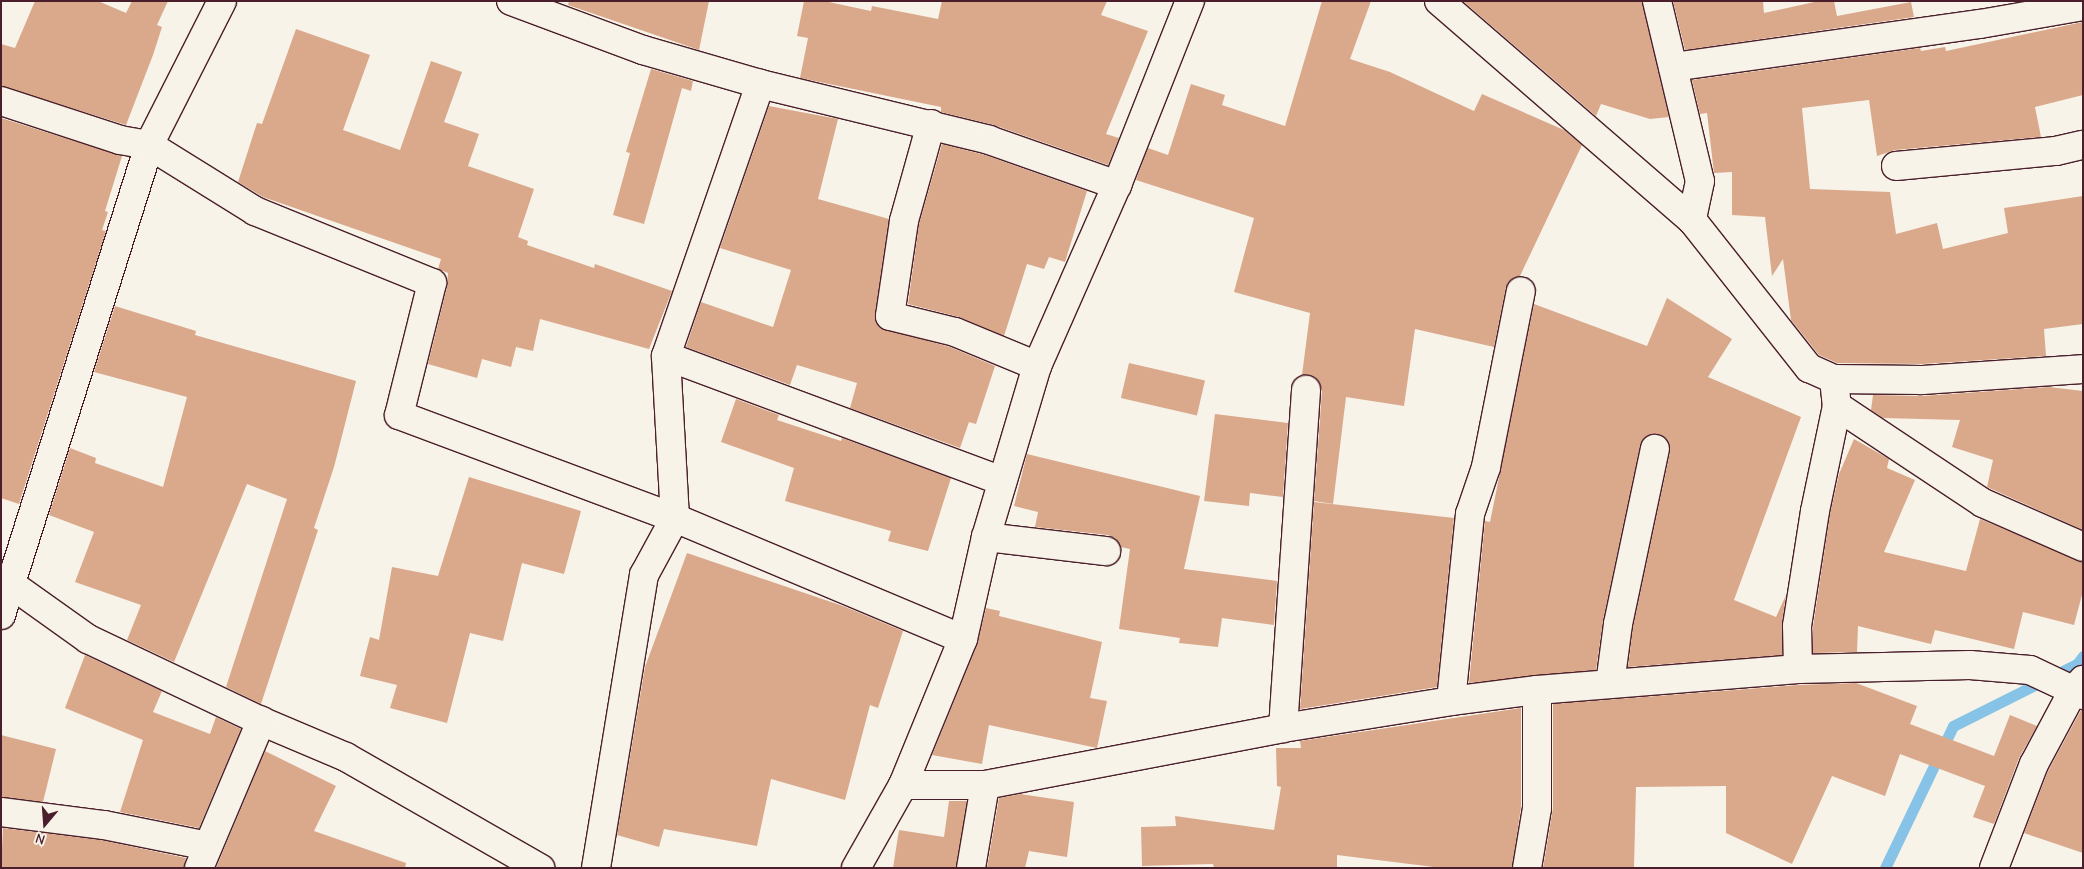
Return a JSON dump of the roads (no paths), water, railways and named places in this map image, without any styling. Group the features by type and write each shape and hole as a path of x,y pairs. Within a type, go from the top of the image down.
{"street":[{"path":"1,615 7,580 149,145 222,1"},
{"path":"511,1 642,50 760,84 931,124 989,140 1117,185"},
{"path":"856,868 903,785 963,639 986,537 1038,366 1117,185 1190,1"},
{"path":"1439,1 1692,220 1809,368 1834,379 1922,380 2083,369"},
{"path":"1657,1 1700,181 1692,220"},
{"path":"1673,67 1980,24 2083,6"},
{"path":"596,868 644,575 675,518 666,356 760,84"},
{"path":"1,101 120,140 149,145 256,211 432,283 399,415 675,518 963,639"},
{"path":"931,124 904,221 890,316 955,332 1038,366"},
{"path":"1896,166 2056,151 2083,145"},
{"path":"1451,700 1470,514 1486,467 1521,291"},
{"path":"666,356 1003,481"},
{"path":"1798,669 1797,626 1815,510 1837,406 1834,379"},
{"path":"1283,728 1306,390"},
{"path":"1837,406 1983,503 2083,547"},
{"path":"1610,684 1618,624 1655,449"},
{"path":"986,537 1106,551"},
{"path":"7,580 88,639 261,721 346,757 540,868"},
{"path":"903,785 985,785 1283,728 1451,700 1537,690 1798,669 1970,665 2030,670 2079,689 2034,764 1994,868"},
{"path":"1527,868 1537,808 1537,690"},
{"path":"1,812 104,825 203,857 261,721"},
{"path":"971,868 985,785"}],"waterway":[{"path":"1885,868 1953,726 2077,664 2083,656"}]}
